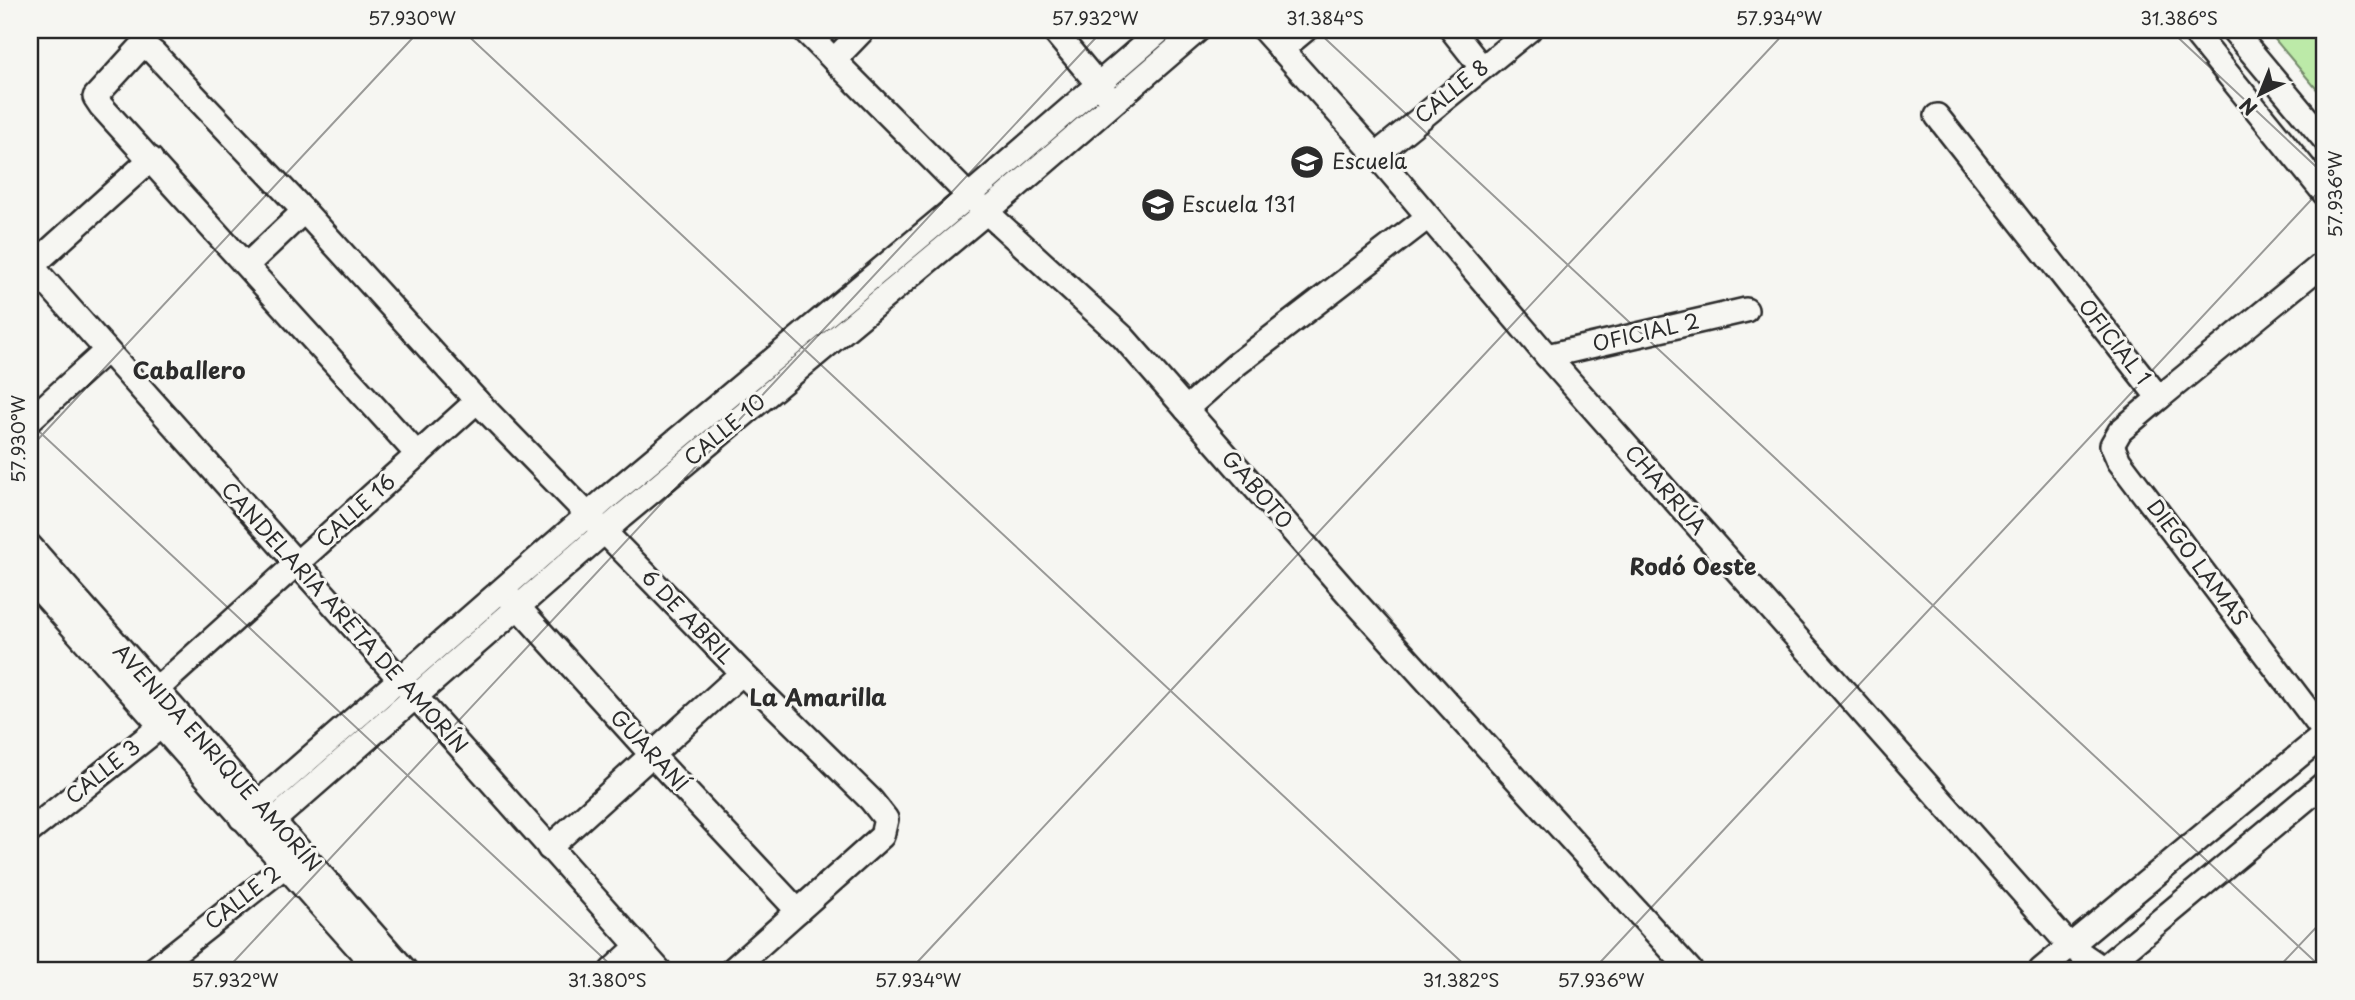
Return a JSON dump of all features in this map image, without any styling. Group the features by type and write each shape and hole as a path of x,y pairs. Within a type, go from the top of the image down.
{"street":[{"name":"GABOTO","path":"804,30 970,196 1123,337 1358,605 1690,970"},
{"path":"834,60 863,30"},
{"path":"1053,30 1114,102"},
{"name":"CALLE 10","path":"256,819 1161,30"},
{"name":"CALLE 10","path":"596,523 988,211 1198,30"},
{"name":"CHARRÚA","path":"1264,30 1376,155 1547,356 2070,946 2103,970"},
{"path":"1281,50 1305,30"},
{"path":"1452,30 1482,68"},
{"name":"CALLE 8","path":"1376,155 1528,30"},
{"path":"2234,30 2325,140"},
{"path":"2198,32 2325,194"},
{"name":"6 DE ABRIL","path":"151,159 95,97 139,49 145,46 304,211 478,401 742,673 870,800 886,819 882,836 798,911"},
{"name":"OFICIAL 1","path":"1937,116 2159,398 2325,262"},
{"path":"30,266 151,159 418,455"},
{"path":"247,265 304,211"},
{"path":"1185,409 1237,364 1428,217"},
{"name":"CANDELARIA ARETA DE AMORÍN","path":"30,266 659,970"},
{"name":"OFICIAL 2","path":"1547,356 1746,310"},
{"path":"30,420 106,351"},
{"name":"DIEGO LAMAS","path":"2159,398 2120,431 2112,445 2115,453 2325,734"},
{"name":"CALLE 16","path":"148,697 478,401"},
{"name":"AVENIDA ENRIQUE AMORÍN","path":"30,546 35,578 148,697 292,860 378,970"},
{"name":"GUARANÍ","path":"510,598 798,911"},
{"path":"549,848 742,673"},
{"name":"CALLE 3","path":"30,831 168,720"},
{"path":"2041,970 2325,734"},
{"path":"2103,970 2325,783"},
{"name":"AVENIDA ENRIQUE AMORÍN","path":"292,860 405,970"},
{"name":"CALLE 2","path":"152,970 292,860"},
{"path":"732,970 798,911"},
{"path":"612,970 637,947"}],"green space":[{"path":"2267,30 2325,30 2325,99"}],"place":[{"name":"Escuela","path":"1307,162"},
{"name":"Escuela 131","path":"1158,205"}],"district":[{"name":"Caballero","path":"189,371"},
{"name":"Rodó Oeste","path":"1693,567"},
{"name":"La Amarilla","path":"818,698"}]}
